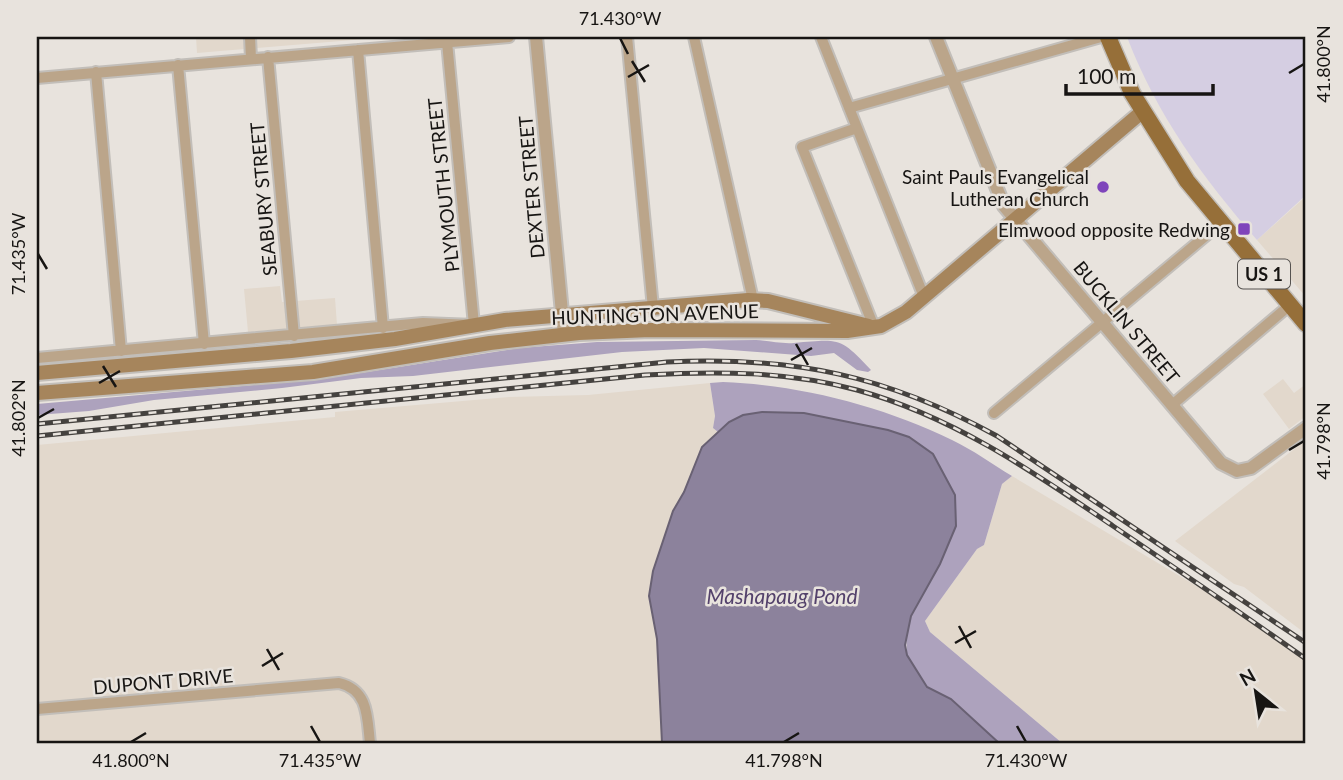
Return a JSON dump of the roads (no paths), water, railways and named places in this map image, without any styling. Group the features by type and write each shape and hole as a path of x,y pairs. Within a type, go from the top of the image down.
{"main road":[{"name":"US 1","path":"1108,37 1128,85 1187,181 1306,324"},
{"path":"874,327 898,318 1143,111"},
{"name":"HUNTINGTON AVENUE","path":"37,373 386,341 474,325 563,315 753,300 826,314 874,327"},
{"name":"HUNTINGTON AVENUE","path":"37,393 304,373 564,334 650,330 840,332 874,327"}],"street":[{"path":"250,37 251,59"},
{"path":"37,78 509,37"},
{"name":"DEXTER STREET","path":"536,37 564,334"},
{"path":"627,37 653,308"},
{"path":"694,37 753,300"},
{"path":"821,37 924,297"},
{"name":"BUCKLIN STREET","path":"936,37 1000,197 1221,463 1233,470 1245,470 1256,465 1306,428"},
{"path":"849,108 1101,37"},
{"name":"PLYMOUTH STREET","path":"447,42 474,325"},
{"path":"358,50 383,328"},
{"name":"SEABURY STREET","path":"268,58 294,336"},
{"path":"178,65 204,344"},
{"path":"96,72 121,351"},
{"path":"857,128 802,147 874,327"},
{"path":"994,414 1221,223"},
{"path":"1172,405 1290,305"},
{"name":"HUNTINGTON AVENUE","path":"37,358 437,323 474,325"},
{"path":"37,349 37,358"},
{"name":"DUPONT DRIVE","path":"38,709 339,683 355,689 362,697 370,743"}],"water":[{"name":"Mashapaug Pond","path":"762,412 804,413 888,430 909,437 933,454 955,495 956,526 940,564 911,616 905,645 907,655 927,687 951,699 999,743 662,743 657,639 649,596 653,571 673,511 684,492 702,447 729,422 743,415"}],"railway":[{"path":"37,424 667,362 756,362 798,367 877,384 956,415 997,436 1306,643"},
{"path":"37,436 645,375 725,373 804,379 857,390 892,401 926,414 990,447 1083,505 1306,659"}],"place":[{"name":"Saint Pauls Evangelical Lutheran Church","path":"1103,187"},
{"name":"Elmwood opposite Redwing","path":"1244,229"}]}
